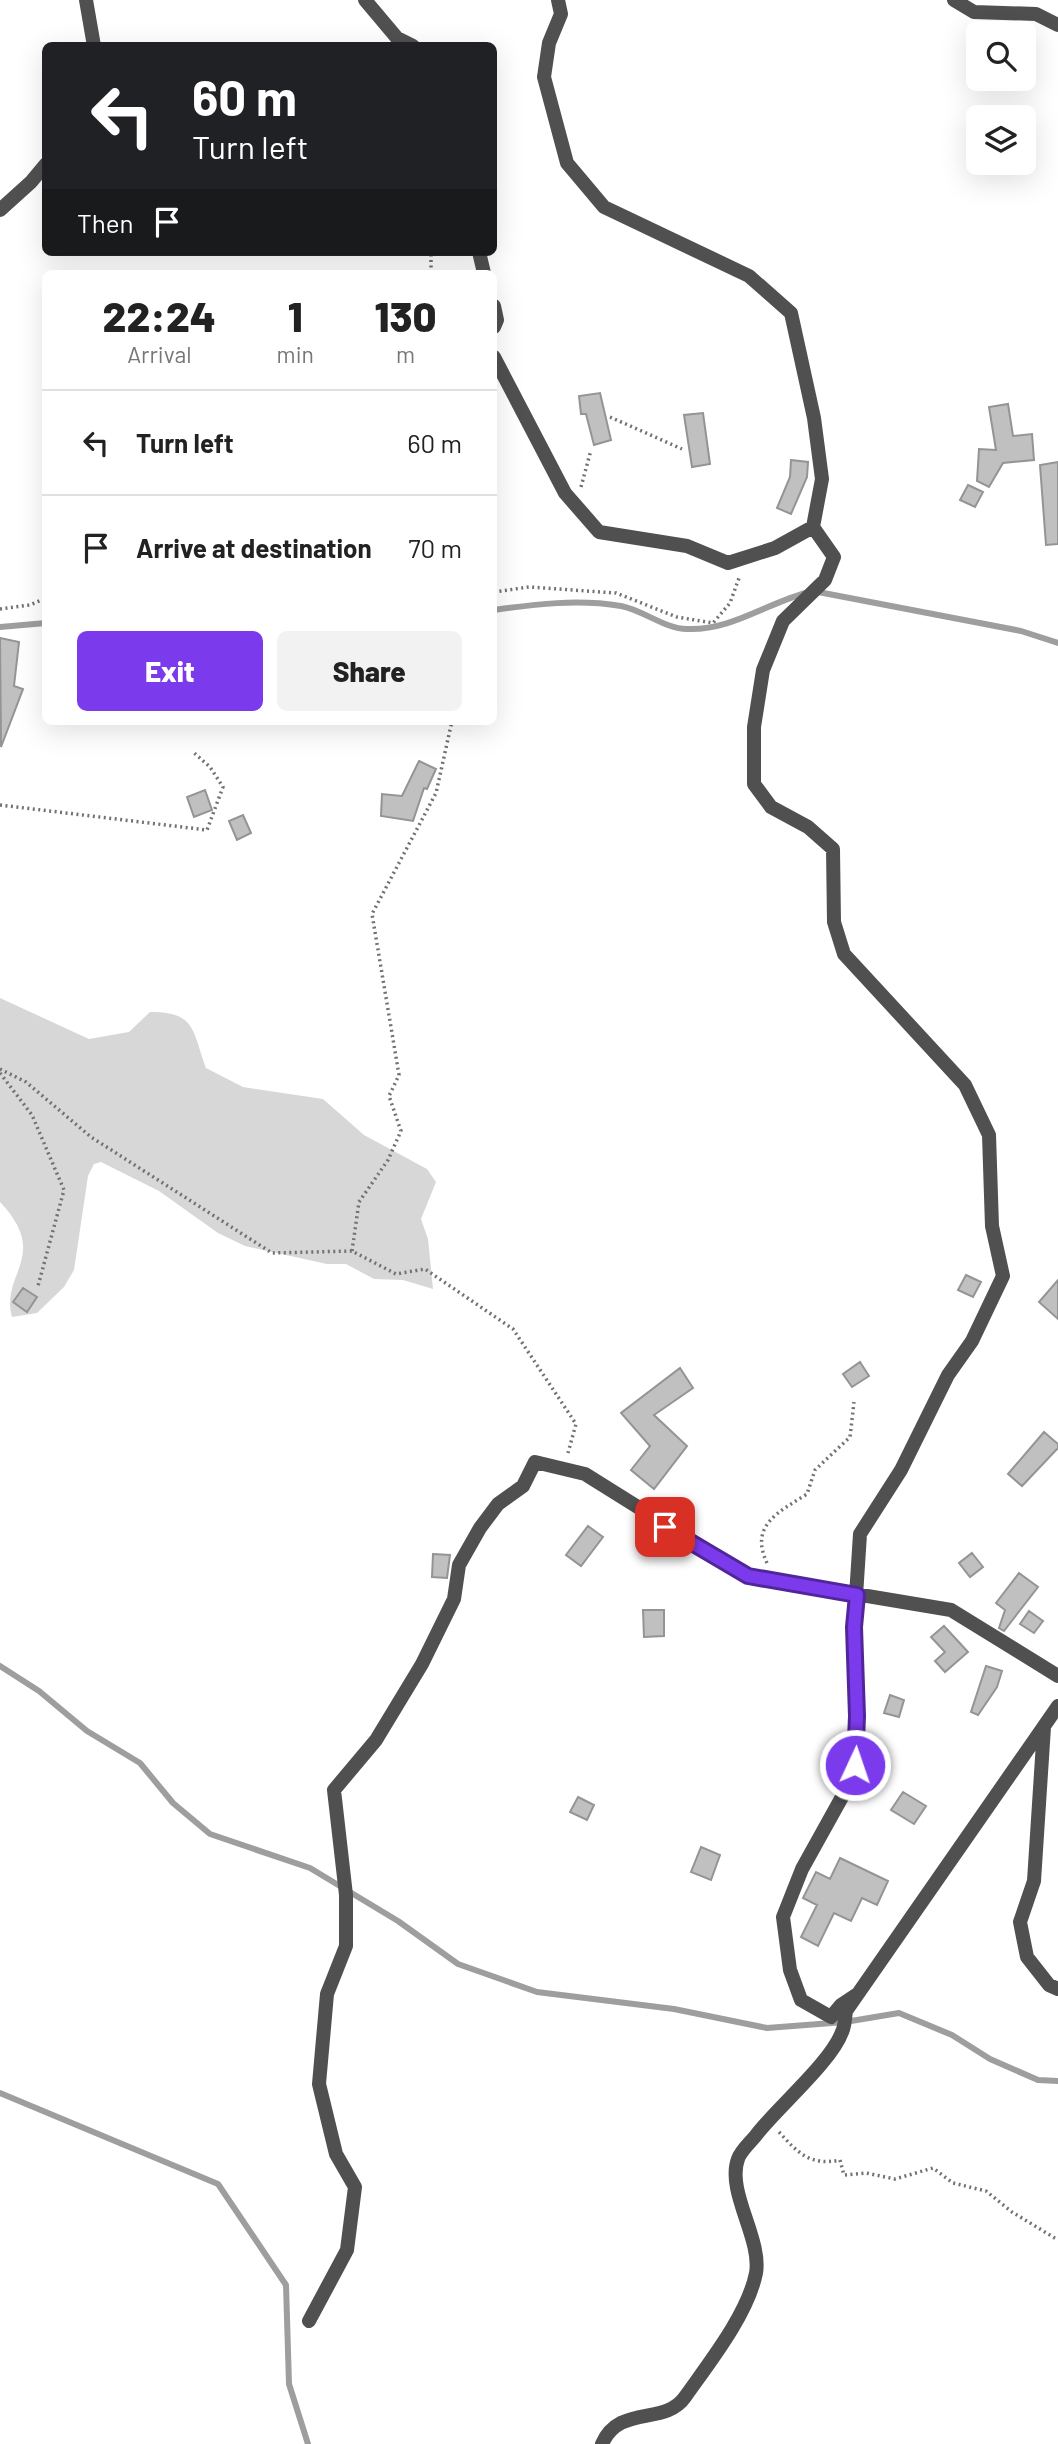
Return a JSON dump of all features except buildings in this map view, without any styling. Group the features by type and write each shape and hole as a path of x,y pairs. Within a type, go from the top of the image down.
{"street":[{"path":"86,0 93,42"},
{"path":"365,0 397,38 405,42"},
{"path":"558,0 561,14 550,43 544,77 567,163 604,207 749,276 791,313 814,418 822,479 813,527 834,557 825,580 783,621 763,670 754,727 754,784 771,807 808,827 833,849 834,922 844,954 965,1085 989,1135 992,1226 1003,1276 972,1341 948,1375 901,1470 860,1534 854,1627 857,1716 855,1765 847,1788 802,1869 783,1917 790,1970 802,2000 831,2017 841,2005 856,1995"},
{"path":"954,0 974,12 1036,13 1058,25"},
{"path":"0,210 42,169"},
{"path":"497,363 565,493 599,532 687,546 728,563 775,548 813,527"},
{"path":"309,2320 347,2250 355,2188 336,2154 319,2084 327,1994 346,1946 344,1866 334,1790 376,1740 422,1664 454,1599 459,1565 480,1528 498,1504 523,1486 535,1462 584,1474 748,1576 951,1610 1058,1676"},
{"path":"602,2444 606,2435 620,2421 654,2414 683,2401 738,2316 757,2271 747,2217 736,2188 738,2158 769,2119 813,2073 842,2032 846,2011 856,1995 1058,1706"},
{"path":"1044,1726 1034,1881 1020,1922 1027,1957 1049,1985 1058,1989"}],"path":[{"path":"610,418 682,449"},
{"path":"576,506 591,450"},
{"path":"497,592 529,587 616,593 677,617 713,623 730,603 740,575 740,559"},
{"path":"0,609 30,605 42,599"},
{"path":"352,1251 359,1202 388,1160 401,1131 389,1096 399,1075 372,914 436,793 451,725"},
{"path":"0,805 207,830 223,786 210,767 192,751"},
{"path":"0,1071 26,1082 91,1137 272,1253 352,1251 396,1274 425,1269 513,1329 576,1424 564,1469"},
{"path":"0,1071 32,1115 64,1190 38,1286"},
{"path":"776,1580 761,1549 761,1532 775,1514 807,1494 815,1470 850,1437 855,1402"},
{"path":"769,2119 796,2151 822,2163 840,2160 844,2175 866,2174 895,2179 933,2168 953,2183 986,2191 1012,2212 1058,2239"}],"shaded area":[{"path":"0,998 89,1039 129,1032 150,1012 176,1015 190,1026 206,1068 243,1087 323,1099 364,1135 427,1169 436,1182 421,1219 428,1239 433,1289 403,1280 374,1279 346,1264 327,1264 245,1246 218,1233 159,1191 101,1162 94,1164 88,1176 74,1270 64,1287 37,1313 12,1317 12,1288 23,1251 22,1237 15,1221 0,1202"}],"waterway":[{"path":"497,610 557,603 605,604 629,608 679,628 704,628 735,620 813,591 1021,631 1058,643"},
{"path":"0,627 42,623"},
{"path":"0,1666 39,1691 87,1731 140,1763 173,1803 210,1834 310,1868 398,1921 458,1964 537,1992 674,2009 767,2028 845,2022 899,2013 952,2035 990,2059 1038,2080 1058,2081"},
{"path":"0,2093 218,2184 286,2285 289,2384 308,2444"}],"route":[{"path":"665,1527 748,1576 857,1595 854,1627 857,1716 855,1765"}]}
